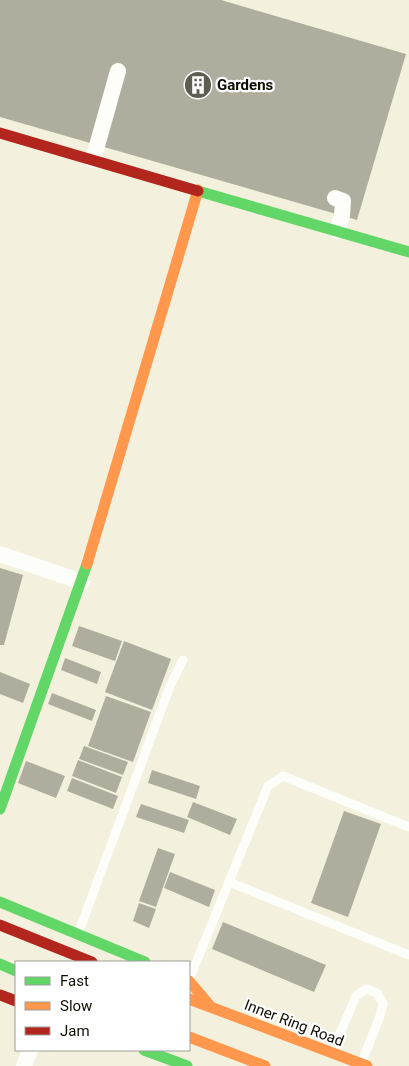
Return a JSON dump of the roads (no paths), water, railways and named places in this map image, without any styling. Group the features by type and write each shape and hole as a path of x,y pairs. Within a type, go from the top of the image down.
{"main road":[{"path":"0,133 94,160 167,173 198,190 409,252"},
{"path":"0,809 82,582 198,190"},
{"path":"0,902 143,961"},
{"path":"0,925 90,961"},
{"path":"0,964 15,971"},
{"path":"190,981 211,1007"},
{"path":"0,995 15,1001"},
{"name":"Inner Ring Road","path":"190,999 364,1065"},
{"path":"190,1037 265,1066"},
{"path":"146,1051 162,1062 187,1066"}],"street":[{"path":"94,160 118,70"},
{"path":"335,198 343,201 342,216 337,230"},
{"path":"0,554 82,582"},
{"path":"24,1066 30,1051"}],"lane":[{"path":"78,934 170,686 183,660"},
{"path":"190,978 268,786 282,776 409,827"},
{"path":"229,882 409,955"},
{"path":"332,1053 356,996 366,989 377,993 383,1003 364,1065"}],"place":[{"name":"Gardens","path":"198,85"}]}
